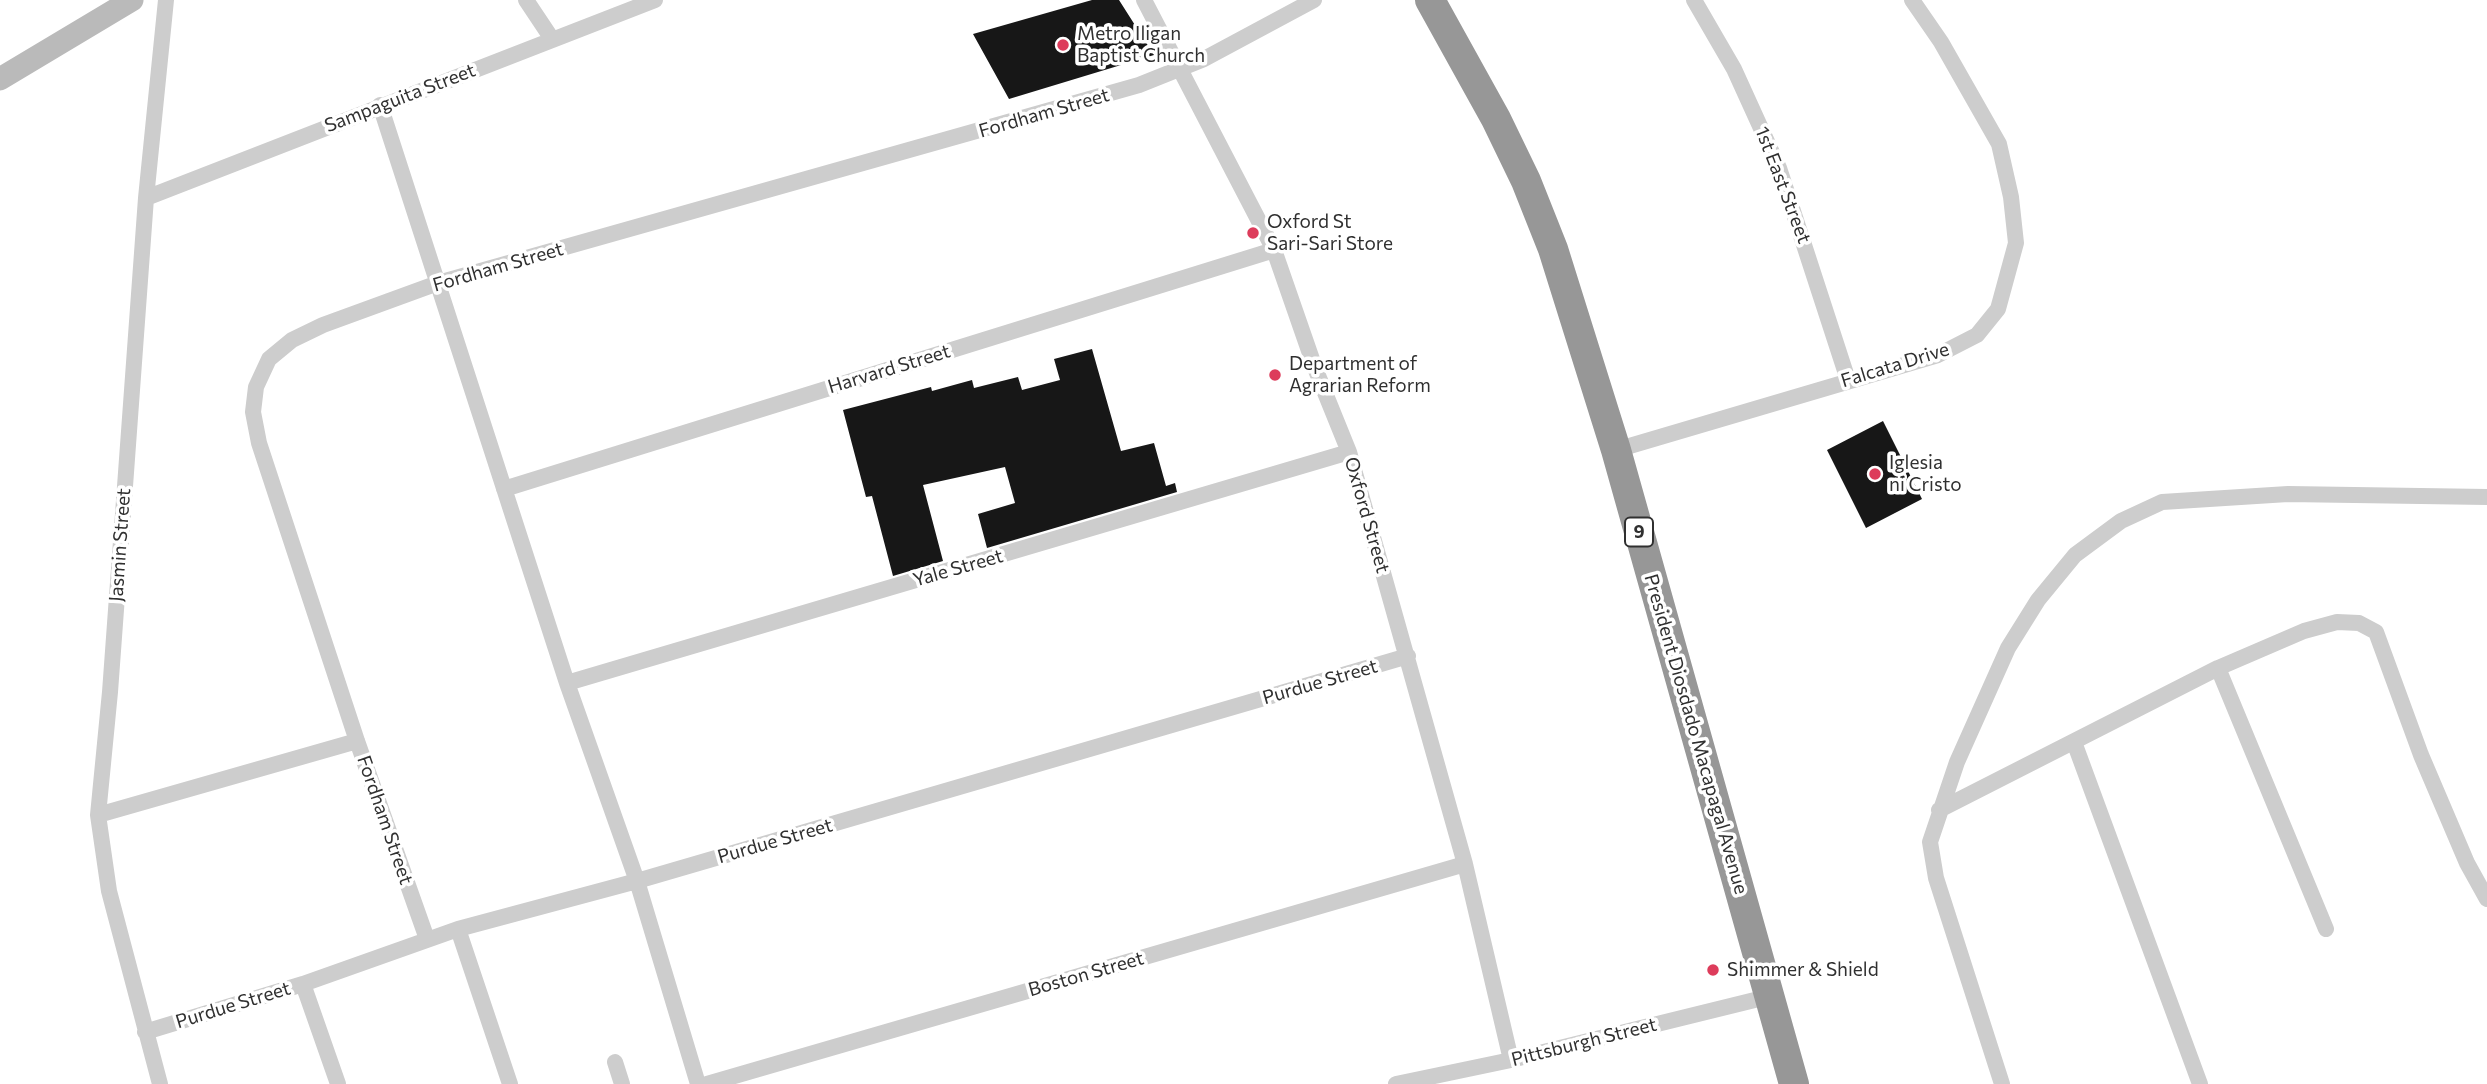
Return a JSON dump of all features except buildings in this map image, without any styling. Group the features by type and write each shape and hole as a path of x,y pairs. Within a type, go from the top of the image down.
{"highway":[{"name":"President Diosdado Macapagal Avenue","path":"1430,0 1491,109 1526,181 1553,249 1616,450 1794,1084"}],"main road":[{"path":"0,79 132,0"}],"street":[{"name":"Jasmin Street","path":"160,1084 110,891 98,815 110,692 146,198 166,0"},
{"path":"526,0 551,39"},
{"name":"Sampaguita Street","path":"146,198 655,0"},
{"name":"Oxford Street","path":"1144,0 1274,250 1315,368 1349,452 1465,864 1511,1060"},
{"name":"Fordham Street","path":"427,939 259,443 253,412 256,387 269,359 292,340 438,283 1049,113 1139,85 1214,54 1314,0"},
{"name":"1st East Street","path":"1694,0 1734,69 1779,168 1848,380"},
{"name":"Falcata Drive","path":"1616,450 1938,355 1977,335 1998,309 2016,243 2011,197 2000,144 1941,42 1912,0"},
{"path":"380,105 567,683 637,881 698,1084"},
{"name":"Harvard Street","path":"504,489 1274,250"},
{"name":"Yale Street","path":"567,683 1349,452"},
{"path":"2002,1084 1936,878 1930,842 1939,810 1978,709 2008,648 2038,600 2075,555 2121,521 2162,502 2288,494 2487,497"},
{"path":"1939,810 2218,668 2304,631 2337,622 2359,623 2376,632 2421,755 2467,863 2487,899"},
{"name":"Purdue Street","path":"145,1032 303,984 458,929 637,881 1408,656"},
{"path":"2218,668 2326,929"},
{"path":"98,815 358,741"},
{"path":"2074,742 2200,1084"},
{"name":"Boston Street","path":"706,1084 1465,864"},
{"path":"458,929 510,1084"},
{"path":"303,984 338,1084"},
{"name":"Pittsburgh Street","path":"1396,1084 1511,1060 1771,996"},
{"path":"615,1062 622,1084"}],"place":[{"name":"Metro Iligan Baptist Church","path":"1063,45"},
{"name":"Oxford St Sari-Sari Store","path":"1253,233"},
{"name":"Department of Agrarian Reform","path":"1275,375"},
{"name":"Iglesia ni Cristo","path":"1875,474"},
{"name":"Shimmer & Shield","path":"1713,970"}]}
